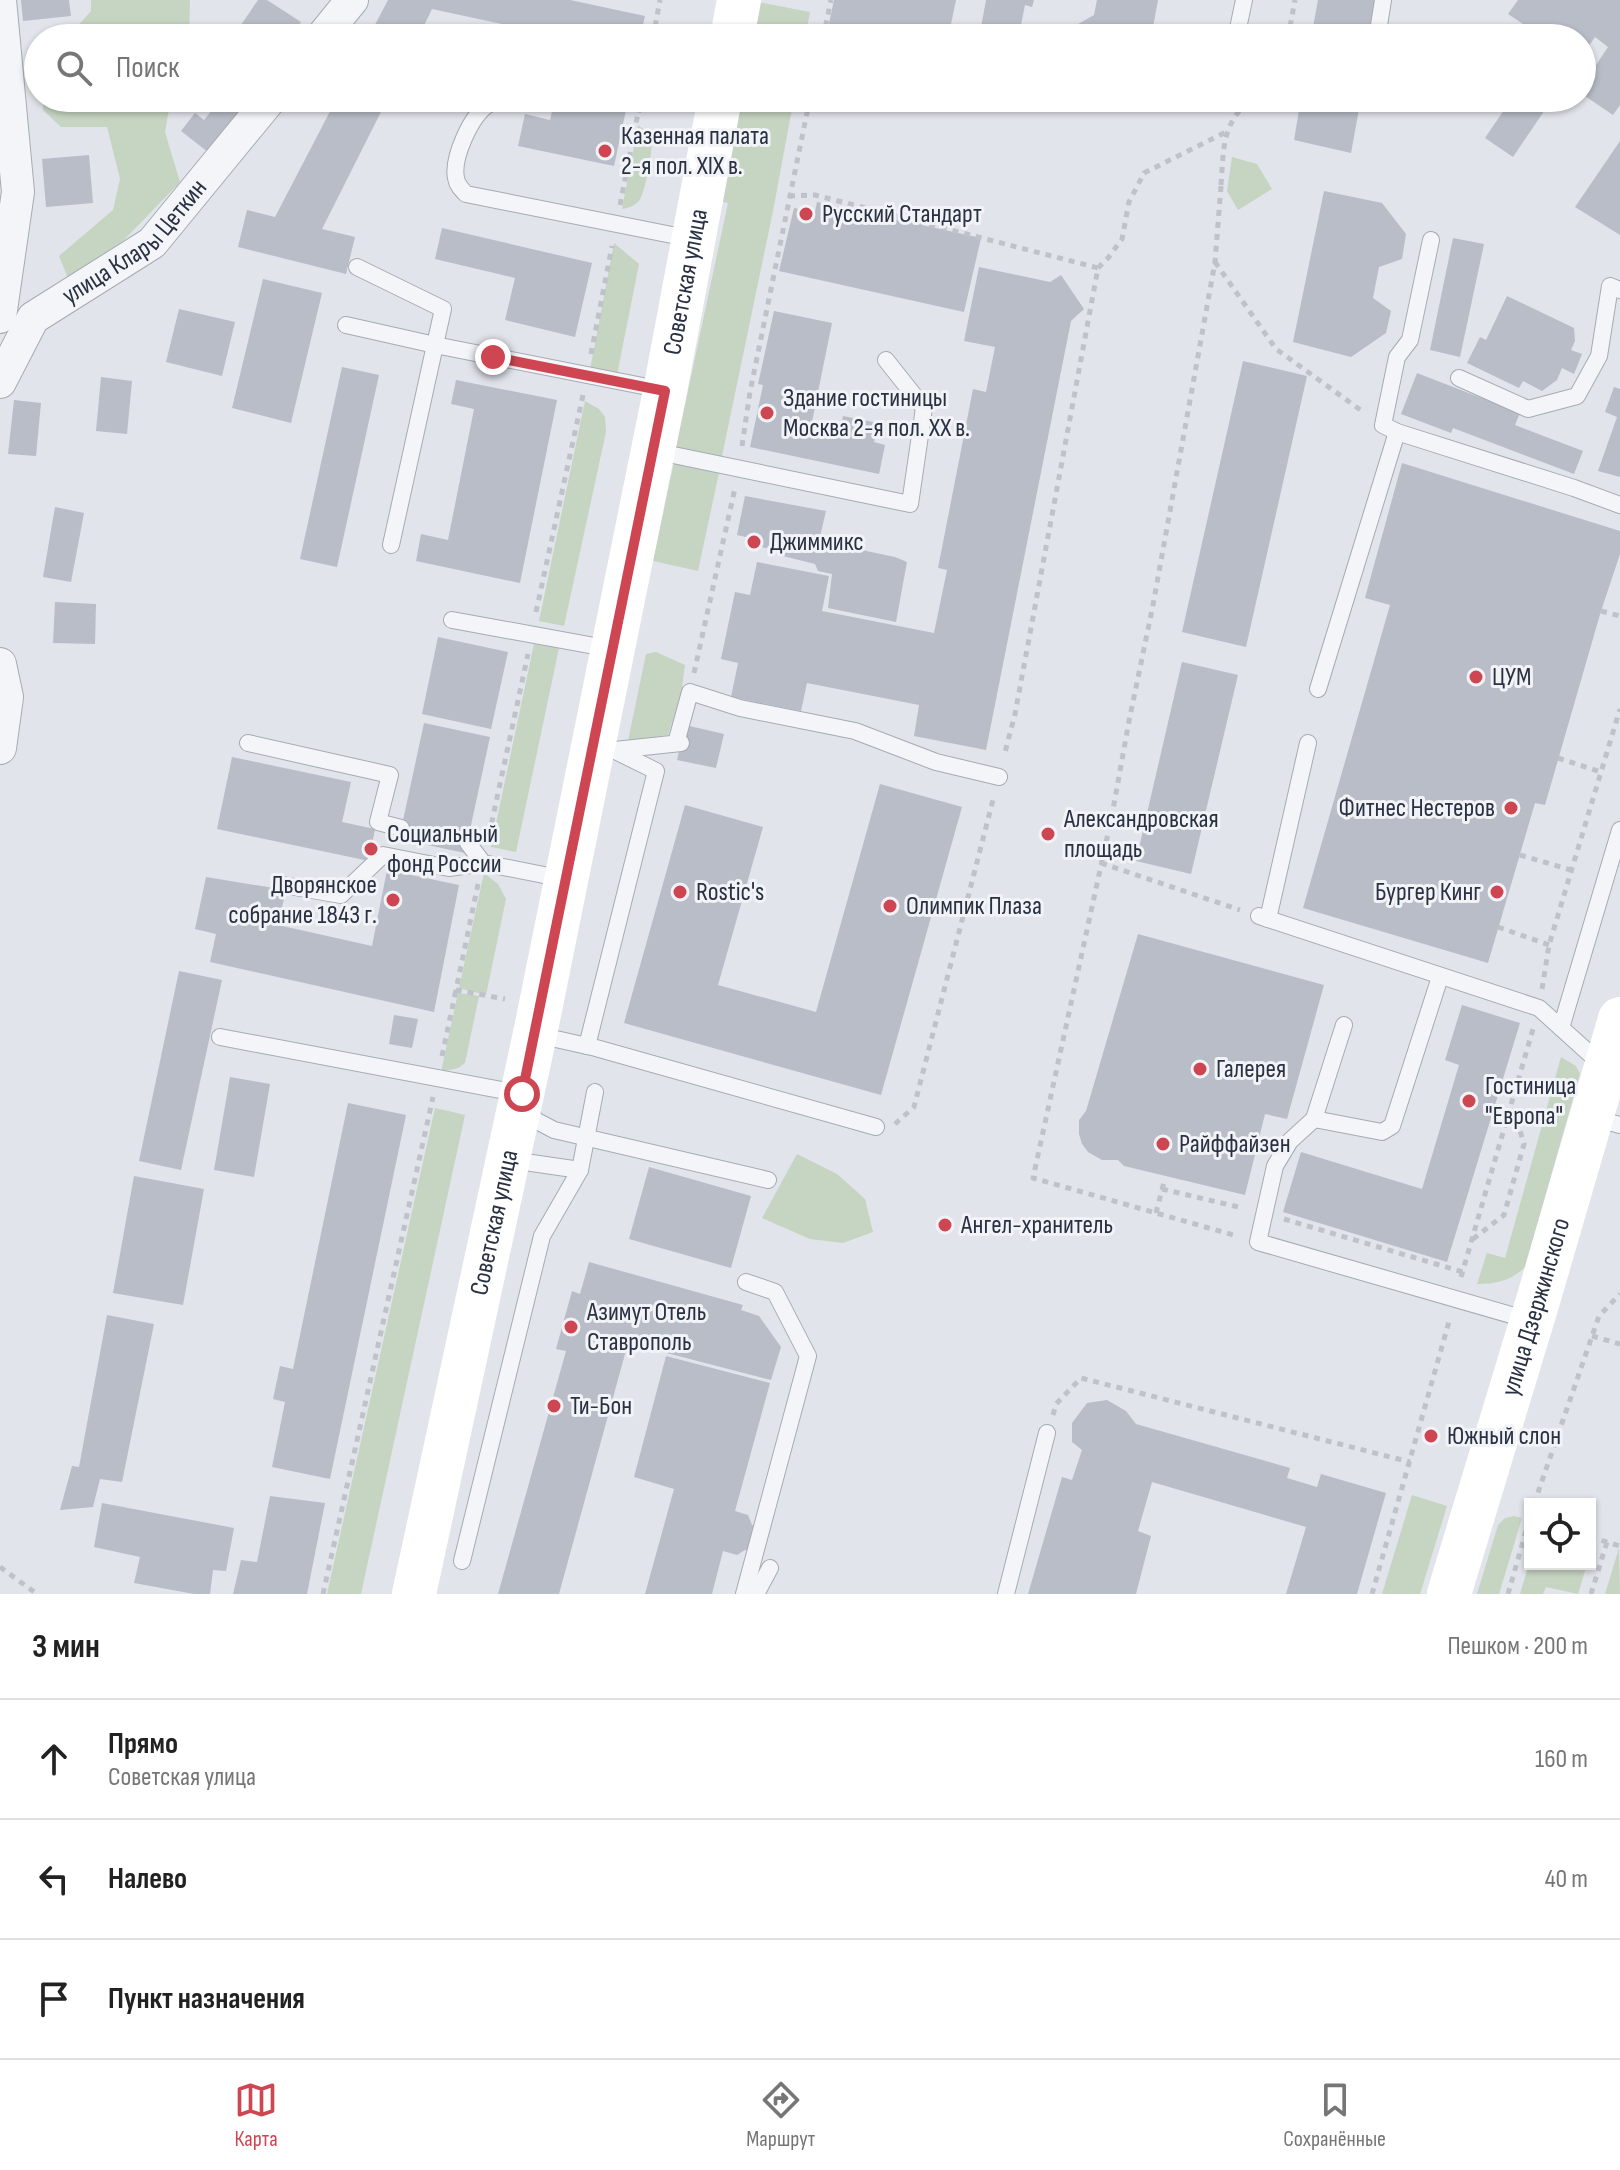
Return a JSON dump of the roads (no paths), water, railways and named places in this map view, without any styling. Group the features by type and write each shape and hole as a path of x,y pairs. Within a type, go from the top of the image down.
{"main road":[{"name":"Советская улица","path":"414,1594 566,880 604,745 612,649 632,599 652,451 717,112"},
{"name":"улица Дзержинского","path":"1449,1594 1532,1321 1606,1122 1606,1068 1620,1019"}],"street":[{"path":"0,0 18,192 0,317"},
{"path":"332,24 352,0"},
{"name":"улица Клары Цеткин","path":"0,382 33,318 152,243 260,112"},
{"path":"0,664 7,697 0,748"}],"lane":[{"path":"1239,24 1244,0"},
{"path":"1379,24 1383,0"},
{"path":"481,112 460,148 455,170 460,188 466,194 693,239"},
{"path":"1318,689 1390,429 1397,357 1410,340 1431,240"},
{"path":"357,267 443,309 391,545"},
{"path":"1459,378 1528,409 1577,396 1599,356 1610,286 1620,290"},
{"path":"346,325 665,391"},
{"path":"652,451 910,504 924,408 886,360"},
{"path":"1390,429 1620,505"},
{"path":"452,620 612,649"},
{"path":"604,745 678,743 690,692 740,708 855,731 936,762 999,777"},
{"path":"248,743 390,775 378,822 401,828"},
{"path":"1308,743 1264,917 1539,1008 1606,1068"},
{"path":"587,1046 656,771 604,745"},
{"path":"1561,1028 1620,830"},
{"path":"468,843 483,863"},
{"path":"283,885 341,895 383,855 449,868 483,863 566,880"},
{"path":"1314,1119 1382,1132 1392,1126 1440,977"},
{"path":"1344,1025 1314,1119 1290,1141 1275,1166 1258,1242 1532,1321"},
{"path":"535,1034 876,1127"},
{"path":"220,1037 522,1094 535,1120 554,1130 768,1180"},
{"path":"462,1561 542,1236 580,1170 595,1092"},
{"path":"508,1160 580,1170"},
{"path":"744,1594 808,1356 775,1292 746,1282"},
{"path":"1006,1594 1047,1433"},
{"path":"756,1594 770,1568"}],"place":[{"name":"Казенная палата 2-я пол. XIX в.","path":"605,151"},
{"name":"Русский Стандарт","path":"806,214"},
{"name":"Здание гостиницы Москва 2-я пол. ХХ в.","path":"767,413"},
{"name":"Джиммикс","path":"754,542"},
{"name":"ЦУМ","path":"1476,677"},
{"name":"Фитнес Нестеров","path":"1511,808"},
{"name":"Александровская площадь","path":"1048,834"},
{"name":"Социальный фонд России","path":"371,849"},
{"name":"Rostic's","path":"680,892"},
{"name":"Бургер Кинг","path":"1497,892"},
{"name":"Дворянское собрание 1843 г.","path":"393,900"},
{"name":"Олимпик Плаза","path":"890,906"},
{"name":"Галерея","path":"1200,1069"},
{"name":"Гостиница \"Европа\"","path":"1469,1101"},
{"name":"Райффайзен","path":"1163,1144"},
{"name":"Ангел-хранитель","path":"945,1225"},
{"name":"Азимут Отель Ставрополь","path":"571,1327"},
{"name":"Ти-Бон","path":"554,1406"},
{"name":"Южный слон","path":"1431,1436"}]}
